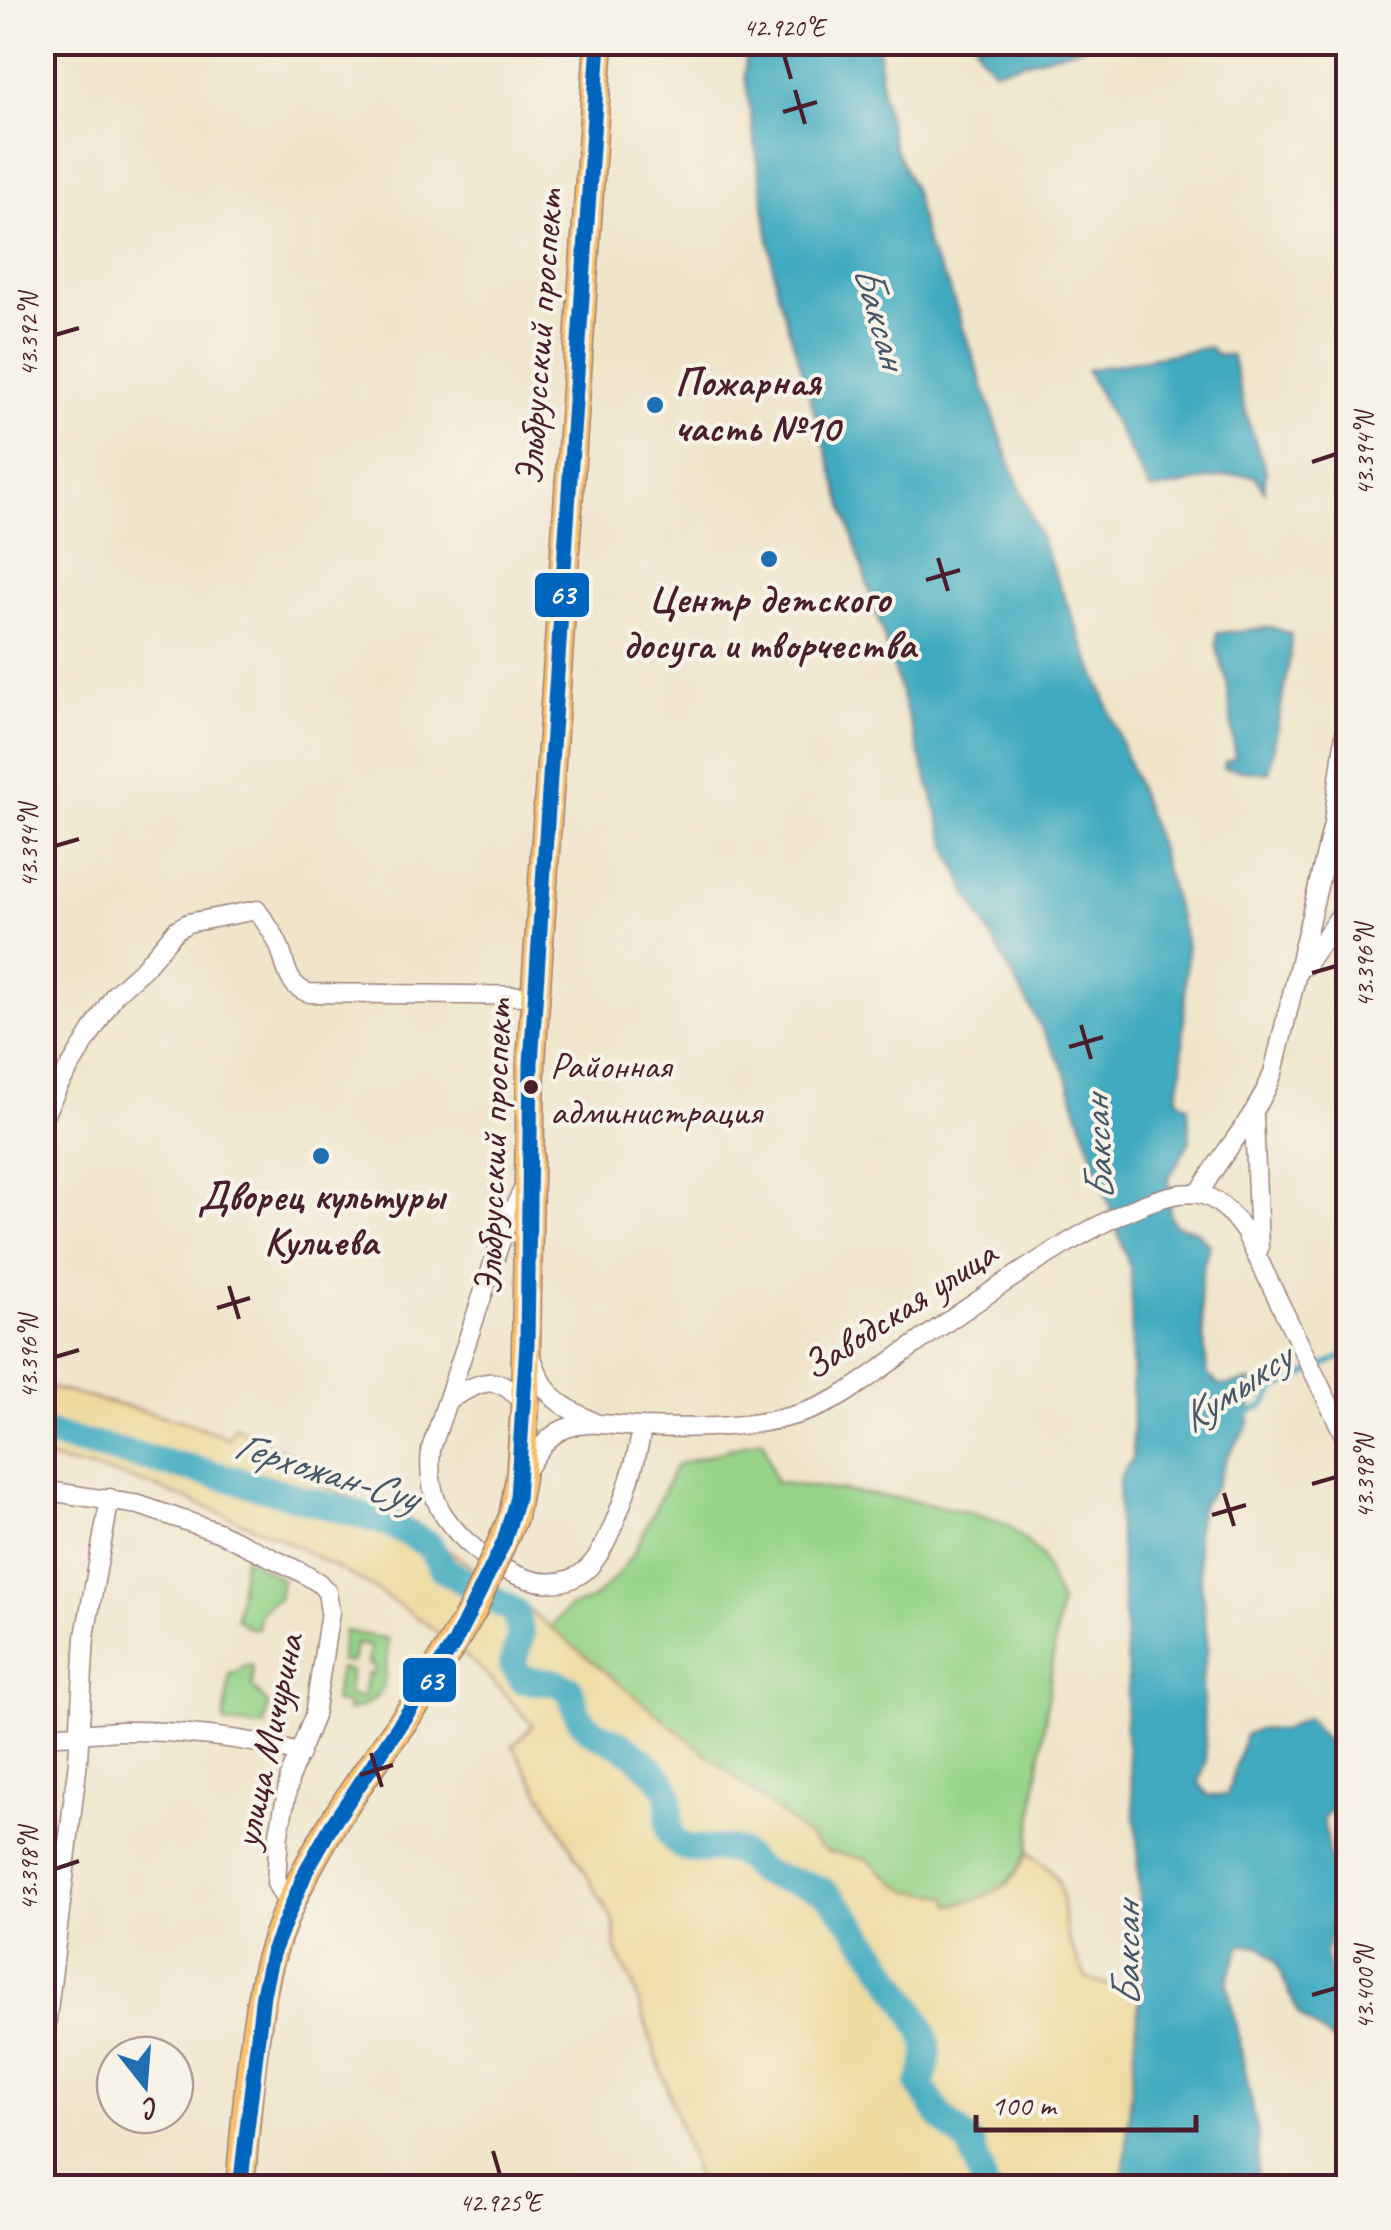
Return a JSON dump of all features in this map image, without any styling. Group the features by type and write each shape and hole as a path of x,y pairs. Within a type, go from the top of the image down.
{"main road":[{"name":"Эльбрусский проспект","path":"240,2188 263,1994 272,1954 290,1908 332,1825 418,1701 472,1611 513,1517 520,1478 537,996 598,42"}],"street":[{"path":"1348,712 1333,824 1273,1073 1254,1115 1191,1194 1231,1214 1260,1261 1348,1443"},
{"path":"1299,974 1348,904"},
{"path":"42,1119 114,994 144,968 176,930 188,923 258,910 280,948 289,977 297,990 309,993 537,996"},
{"path":"1254,1115 1260,1261"},
{"path":"528,1179 508,1219 431,1449 430,1478 438,1506 458,1533 493,1562 515,1574 543,1582 572,1579 600,1553 633,1470 642,1427"},
{"name":"Заводская улица","path":"596,1423 642,1427 756,1423 830,1402 1060,1247 1108,1220 1191,1194"},
{"path":"527,1343 548,1395 558,1405 596,1423"},
{"path":"450,1399 476,1384 495,1382 513,1390 525,1406"},
{"path":"520,1478 553,1435 574,1426 596,1423"},
{"name":"улица Мичурина","path":"42,1490 110,1498 218,1532 301,1572 327,1592 330,1612 314,1716 286,1792 277,1857 276,1883 290,1908"},
{"path":"42,2062 79,1736 85,1636 110,1498"},
{"path":"42,1735 145,1732 273,1744 300,1754"}],"green space":[{"path":"763,1439 775,1482 967,1512 1008,1525 1041,1555 1060,1603 1028,1853 1005,1884 989,1895 952,1906 947,1896 911,1891 895,1883 867,1859 826,1852 550,1627 569,1607 591,1600 613,1580 633,1554 676,1465"},
{"path":"244,1557 282,1580 279,1598 262,1610 257,1629 236,1618"},
{"path":"344,1631 388,1639 385,1676 379,1694 361,1707 347,1711 348,1704 334,1702 339,1669 351,1671 347,1695 363,1698 367,1673 374,1674 375,1666 368,1664 370,1646 355,1644 352,1663 340,1661"},
{"path":"245,1665 253,1666 252,1687 268,1704 264,1727 224,1723 230,1673"}],"sand":[{"path":"43,1386 180,1420 229,1438 234,1426 324,1470 317,1482 406,1524 449,1550 826,1851 867,1859 895,1883 911,1891 947,1896 952,1906 1009,1884 1028,1853 1042,1863 1061,1888 1067,1934 1086,1978 1113,1987 1141,1978 1123,2187 708,2187 697,2178 632,1982 616,1951 615,1924 513,1746 533,1725 479,1667 424,1622 367,1584 278,1537 182,1497 126,1477 43,1458"}],"water":[{"path":"975,42 1096,43 994,70"},
{"name":"Баксан","path":"746,43 878,43 882,94 892,141 914,191 927,247 949,287 1011,466 1102,690 1158,843 1187,946 1182,1070 1177,1098 1188,1106 1190,1141 1169,1178 1170,1214 1175,1225 1195,1230 1210,1245 1201,1292 1207,1374 1220,1386 1251,1381 1249,1424 1227,1457 1216,1486 1201,1505 1196,1535 1208,1648 1202,1680 1206,1761 1199,1782 1208,1796 1227,1795 1245,1735 1258,1729 1282,1730 1307,1718 1348,1767 1348,1791 1323,1818 1336,1898 1325,1956 1348,2033 1331,2040 1300,2016 1274,1960 1260,1946 1241,1945 1227,1981 1258,2134 1257,2187 1123,2187 1141,1978 1137,1833 1125,1729 1128,1677 1118,1518 1119,1478 1133,1458 1131,1272 1065,1071 967,893 950,853 776,287 745,76"},
{"path":"1209,347 1216,355 1231,355 1266,471 1264,491 1256,477 1245,475 1150,490 1086,370"},
{"path":"1271,627 1291,634 1269,773 1224,768 1225,762 1235,757 1227,681 1217,649 1217,633"}],"waterway":[{"name":"Кумыксу","path":"1245,1415 1263,1406 1276,1389 1348,1354"},
{"name":"Герхожан-Суу","path":"42,1433 233,1479 388,1523 429,1545 443,1569 515,1612 521,1635 512,1665 523,1680 554,1682 570,1689 584,1724 629,1751 654,1772 669,1795 669,1830 675,1841 691,1849 733,1850 760,1871 822,1891 847,1915 910,2007 928,2051 920,2085 940,2116 971,2145 985,2188"}],"transit line":[{"name":"63","path":"240,2188 263,1994 272,1954 307,1869 332,1825 454,1644 504,1542 517,1498 527,1343 531,1063 599,42"}],"place":[{"name":"Пожарная часть №10","path":"655,405"},
{"name":"Центр детского досуга и творчества","path":"769,559"},
{"name":"Районная администрация","path":"531,1087"},
{"name":"Дворец культуры Кулиева","path":"321,1156"}]}
